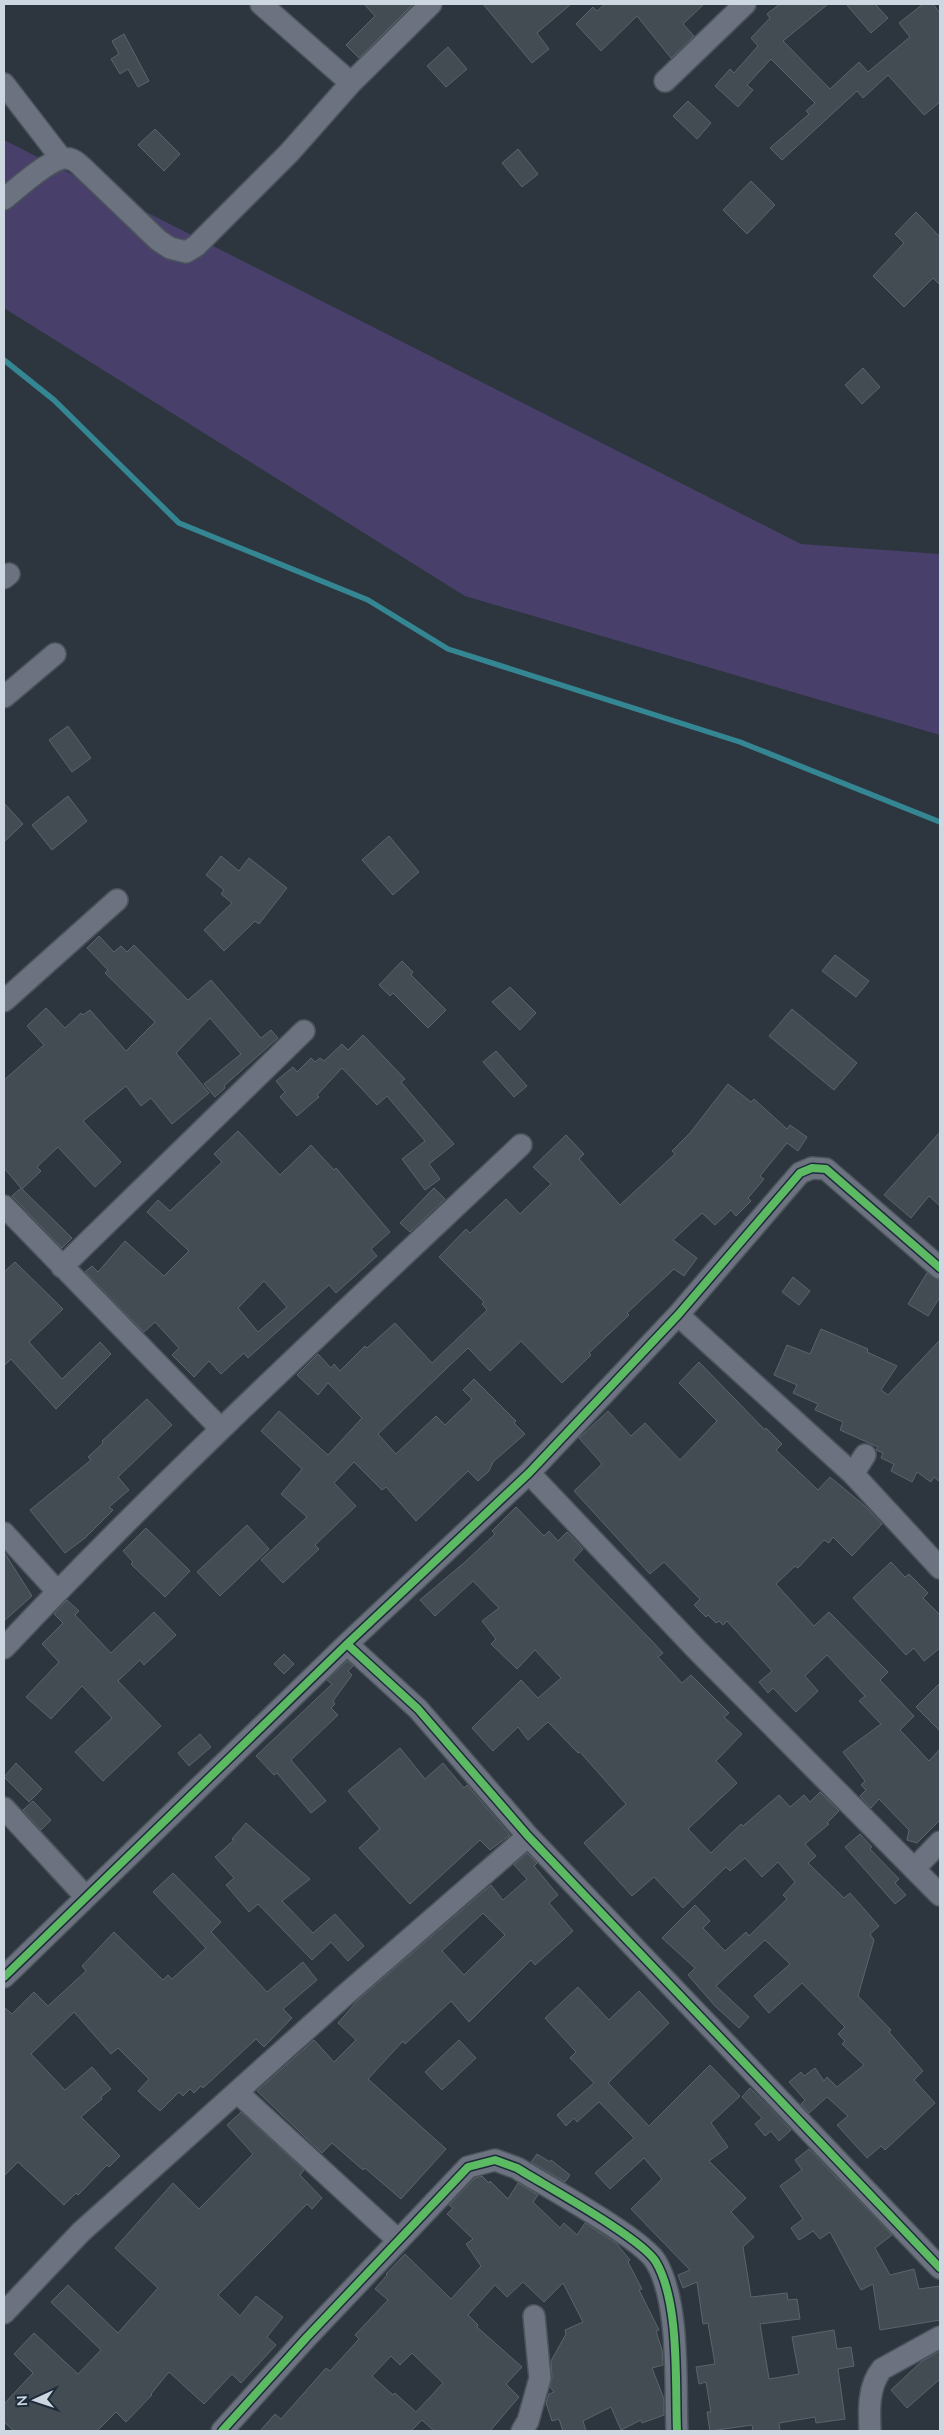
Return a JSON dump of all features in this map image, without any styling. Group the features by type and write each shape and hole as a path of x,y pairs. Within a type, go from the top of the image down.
{"street":[{"path":"261,4 351,83"},
{"path":"4,199 61,158 71,159 84,168 158,240 170,248 186,252 196,246 289,153 351,83 431,4"},
{"path":"665,81 745,4"},
{"path":"4,84 61,158"},
{"path":"4,697 55,654"},
{"path":"4,1001 117,900"},
{"path":"62,1267 304,1032"},
{"path":"4,1648 57,1591 221,1429 521,1145"},
{"path":"4,1977 84,1896 529,1473 678,1315 800,1173 812,1168 826,1169 940,1268"},
{"path":"4,1206 221,1429"},
{"path":"678,1315 853,1474 940,1568"},
{"path":"853,1474 865,1455"},
{"path":"529,1473 697,1650 940,1896"},
{"path":"4,1533 57,1591"},
{"path":"347,1644 418,1710 528,1836 940,2268"},
{"path":"4,1808 84,1896"},
{"path":"4,2313 81,2232 345,1995 528,1836"},
{"path":"914,1869 940,1842"},
{"path":"238,2093 398,2240"},
{"path":"222,2431 468,2167 495,2160 516,2168 635,2241 655,2260 666,2287 673,2328 677,2431"},
{"path":"522,2431 528,2421 540,2378 534,2316"},
{"path":"870,2431 869,2414 875,2377 882,2369 940,2337"}],"shaded area":[{"path":"4,140 801,544 940,554 940,735 465,596 4,308"}],"building":[{"path":"364,4 413,4 359,58 346,45 375,16"},
{"path":"483,4 571,4 537,33 549,49 532,63"},
{"path":"605,4 704,4 683,24 694,36 671,58 637,16 601,51 576,24 593,7 597,11"},
{"path":"780,4 828,4 783,41 830,89 859,62 868,72 910,37 899,23 923,4 933,4 940,13 940,102 924,115 888,75 863,98 857,91 782,160 770,148 809,114 806,111 815,103 771,59 747,85 753,90 738,107 715,86 730,69 734,73 758,46 751,38 770,18 767,14"},
{"path":"846,4 875,4 888,18 871,33"},
{"path":"124,34 149,81 138,87 128,69 120,74 111,59 119,54 112,41"},
{"path":"448,47 467,69 446,87 427,66"},
{"path":"688,101 711,123 697,139 673,116"},
{"path":"155,129 180,154 164,171 138,145"},
{"path":"518,149 538,174 522,187 502,163"},
{"path":"751,181 775,205 747,234 723,210"},
{"path":"916,212 940,237 940,285 933,278 904,307 873,276 904,243 895,234"},
{"path":"863,368 880,387 862,404 845,385"},
{"path":"68,726 91,758 72,772 49,740"},
{"path":"68,796 87,821 52,850 32,825"},
{"path":"4,803 23,824 4,842"},
{"path":"389,836 419,872 393,895 362,860"},
{"path":"221,856 239,871 249,858 287,888 259,924 255,921 224,951 204,930 232,903 221,894 224,890 206,875"},
{"path":"99,936 114,952 121,946 127,952 134,945 188,1000 211,980 261,1038 271,1030 278,1038 224,1086 225,1088 215,1097 204,1084 241,1054 210,1018 176,1053 209,1093 172,1124 151,1098 141,1106 126,1086 83,1121 121,1162 95,1187 58,1147 37,1167 41,1171 22,1189 72,1238 62,1248 12,1196 21,1188 4,1168 4,1080 44,1045 27,1026 46,1008 65,1028 81,1013 83,1015 90,1010 126,1051 155,1022 105,973 108,970 87,948"},
{"path":"835,955 869,981 856,997 822,971"},
{"path":"402,961 413,972 411,975 446,1010 428,1028 393,993 390,996 379,985"},
{"path":"510,987 536,1013 520,1030 492,1002"},
{"path":"792,1009 857,1063 834,1090 769,1036"},
{"path":"363,1035 405,1079 401,1082 454,1144 429,1164 440,1179 425,1190 402,1159 425,1141 387,1096 377,1105 342,1068 317,1095 319,1097 297,1116 280,1097 285,1092 276,1081 293,1067 297,1072 311,1058 315,1062 320,1058 324,1061 342,1044 348,1050"},
{"path":"496,1051 527,1086 514,1097 483,1062"},
{"path":"728,1084 751,1102 754,1099 787,1129 790,1125 807,1137 798,1151 787,1143 760,1176 764,1179 748,1198 751,1201 736,1216 731,1210 715,1225 702,1213 673,1240 697,1258 684,1276 674,1269 627,1313 629,1315 589,1353 591,1355 562,1383 521,1341 490,1371 468,1348 378,1434 396,1454 436,1416 445,1425 472,1399 463,1390 474,1379 516,1421 514,1423 525,1434 493,1462 489,1471 478,1481 468,1471 416,1521 386,1487 382,1490 354,1462 334,1483 356,1506 315,1545 319,1549 283,1583 261,1560 307,1517 281,1494 302,1469 261,1431 279,1411 328,1455 362,1418 328,1383 318,1395 297,1375 318,1354 331,1368 334,1364 340,1371 365,1346 367,1348 395,1323 432,1363 487,1310 482,1304 484,1302 439,1257 466,1229 470,1233 506,1199 520,1214 551,1184 533,1167 566,1135 584,1154 579,1159 620,1205 675,1154 672,1151 690,1133"},
{"path":"238,1131 280,1175 311,1145 334,1170 336,1168 390,1232 371,1249 377,1256 336,1293 329,1285 248,1358 244,1353 221,1374 209,1361 194,1377 172,1355 179,1348 155,1322 144,1332 85,1272 92,1266 98,1272 125,1241 164,1276 189,1251 147,1212 158,1200 170,1211 222,1162 214,1154","holes":["264,1281 287,1307 258,1332 238,1308"]},
{"path":"940,1132 940,1206 929,1196 911,1218 884,1195"},
{"path":"434,1188 445,1199 410,1232 400,1223"},
{"path":"15,1262 63,1309 29,1342 62,1379 100,1342 111,1354 56,1409 11,1359 4,1366 4,1272"},
{"path":"927,1273 940,1281 940,1297 928,1316 908,1304"},
{"path":"793,1277 810,1291 799,1305 782,1292"},
{"path":"821,1329 868,1349 867,1352 897,1366 881,1390 888,1395 940,1340 940,1482 934,1477 931,1482 917,1472 912,1482 891,1471 894,1464 881,1458 883,1453 876,1450 878,1447 840,1430 843,1422 815,1410 818,1404 793,1393 797,1385 774,1375 787,1345 810,1354"},
{"path":"699,1362 765,1430 766,1428 782,1444 776,1450 818,1490 830,1477 865,1506 882,1524 852,1556 833,1537 829,1543 824,1540 798,1568 795,1566 776,1584 814,1626 829,1612 888,1672 880,1680 914,1716 900,1730 929,1761 940,1749 940,1820 917,1843 907,1840 909,1830 879,1799 871,1808 860,1796 866,1790 861,1785 865,1781 843,1752 881,1724 859,1701 865,1696 827,1655 805,1676 818,1691 796,1712 773,1688 768,1693 759,1682 772,1671 727,1621 723,1625 719,1621 716,1623 708,1615 706,1617 694,1605 700,1599 664,1562 650,1574 574,1491 602,1464 579,1438 608,1411 631,1436 645,1423 680,1460 717,1421 679,1383"},
{"path":"147,1399 172,1425 118,1477 129,1490 109,1507 113,1510 85,1538 65,1553 30,1510 91,1460 88,1457 103,1443 102,1441"},
{"path":"516,1507 544,1536 549,1531 558,1541 567,1532 583,1549 573,1560 663,1653 658,1657 682,1683 691,1675 729,1713 724,1717 742,1734 716,1761 737,1783 688,1829 711,1853 741,1824 743,1826 779,1795 790,1807 804,1795 810,1802 820,1792 839,1811 827,1823 829,1824 805,1844 816,1856 808,1863 844,1898 850,1893 879,1926 870,1934 874,1940 858,1996 891,2030 889,2032 923,2071 914,2080 935,2103 885,2150 881,2146 867,2158 837,2125 848,2116 827,2097 809,2113 801,2104 805,2100 789,2082 801,2072 804,2076 815,2068 824,2081 827,2077 837,2087 864,2065 842,2044 845,2041 838,2034 845,2027 802,1983 769,2013 754,1996 790,1964 765,1940 716,1986 749,2017 739,2028 715,2006 688,1975 695,1968 662,1938 695,1905 710,1921 703,1928 725,1951 746,1932 749,1936 787,1899 783,1895 795,1882 778,1862 762,1877 745,1858 730,1871 726,1867 683,1908 654,1877 632,1896 584,1843 626,1804 580,1752 578,1753 548,1722 528,1740 518,1727 493,1751 472,1728 521,1680 538,1698 561,1678 535,1650 517,1669 491,1644 496,1639 482,1621 499,1608 473,1581 435,1616 420,1600 495,1534 492,1531"},
{"path":"247,1525 269,1549 220,1596 197,1572"},
{"path":"146,1528 190,1571 165,1597 131,1564 133,1562 123,1551"},
{"path":"4,1552 32,1596 4,1621"},
{"path":"891,1562 905,1577 909,1574 928,1593 923,1598 940,1615 940,1648 924,1661 914,1648 906,1655 853,1598"},
{"path":"67,1600 79,1611 75,1615 111,1653 154,1612 176,1635 144,1665 140,1660 118,1681 161,1726 103,1781 75,1752 112,1718 82,1686 51,1719 26,1697 59,1662 42,1644 63,1623 54,1614"},
{"path":"284,1654 294,1664 284,1674 274,1664"},
{"path":"347,1661 353,1666 348,1671 352,1675 333,1701 335,1704 331,1708 338,1715 291,1760 326,1801 311,1813 277,1773 274,1775 256,1756 332,1684 327,1680"},
{"path":"940,1683 940,1731 916,1707"},
{"path":"200,1734 211,1747 189,1766 178,1753"},
{"path":"400,1748 425,1779 443,1763 464,1788 467,1785 510,1835 490,1850 480,1840 410,1904 359,1848 380,1829 348,1791"},
{"path":"16,1763 42,1789 29,1802 4,1777"},
{"path":"33,1801 51,1820 41,1830 23,1810"},
{"path":"246,1823 310,1879 282,1901 313,1933 335,1914 364,1946 348,1961 331,1942 312,1960 258,1904 249,1912 226,1885 234,1878 215,1857 234,1840 232,1839"},
{"path":"860,1834 872,1847 870,1849 899,1879 895,1883 906,1895 895,1904 845,1847"},
{"path":"527,1853 537,1863 534,1866 558,1895 549,1903 573,1931 535,1965 531,1960 469,2022 451,2001 405,2044 403,2041 368,2079 446,2149 401,2199 332,2143 322,2153 257,2091 314,2040 334,2062 356,2040 338,2023 358,2000 491,1885 503,1900 527,1879 514,1865","holes":["483,1913 505,1935 464,1975 442,1951"]},
{"path":"173,1873 221,1922 211,1932 267,1992 303,1962 317,1980 283,2009 292,2018 264,2047 256,2039 203,2088 201,2086 194,2093 190,2089 183,2096 179,2092 160,2111 138,2091 149,2079 118,2048 111,2054 74,2012 31,2054 65,2090 92,2067 111,2089 81,2117 120,2156 109,2167 107,2165 78,2195 76,2193 64,2205 18,2162 4,2176 4,2007 12,2014 34,1992 48,2006 86,1971 82,1966 114,1932 163,1980 168,1975 172,1979 206,1948 153,1892"},
{"path":"578,1987 609,2020 639,1991 669,2023 608,2083 649,2126 710,2065 740,2096 711,2123 728,2147 709,2161 746,2198 731,2212 754,2237 743,2247 751,2297 787,2293 788,2300 797,2299 800,2319 760,2324 769,2379 799,2374 792,2337 834,2330 837,2349 851,2347 854,2366 838,2369 845,2419 816,2423 815,2417 779,2423 780,2431 753,2431 752,2425 710,2431 707,2412 711,2412 706,2382 699,2384 696,2367 715,2364 708,2323 703,2324 697,2282 683,2288 678,2275 690,2270 631,2209 662,2179 644,2158 610,2189 595,2173 634,2138 599,2102 577,2122 574,2118 566,2126 557,2115 594,2083 570,2058 576,2052 545,2018"},
{"path":"459,2040 476,2058 442,2090 425,2072"},
{"path":"750,2088 791,2130 779,2141 771,2131 765,2136 755,2124 762,2118 742,2097"},
{"path":"241,2112 304,2170 300,2175 322,2198 312,2209 307,2204 218,2295 240,2316 256,2296 283,2317 267,2337 276,2345 241,2383 232,2374 204,2404 169,2372 152,2395 126,2422 116,2412 97,2431 14,2431 4,2422 4,2404 33,2373 14,2354 34,2333 78,2374 101,2350 51,2302 68,2285 118,2333 158,2288 115,2248 173,2183 199,2209 253,2154 227,2125"},
{"path":"809,2149 892,2235 875,2248 890,2275 914,2269 919,2289 940,2286 940,2320 880,2330 873,2284 861,2290 830,2232 820,2239 813,2231 799,2240 791,2228 803,2219 780,2186 802,2170 795,2160"},
{"path":"537,2154 550,2162 551,2160 570,2175 565,2182 531,2162"},
{"path":"482,2176 489,2183 490,2181 508,2199 518,2183 538,2195 533,2202 560,2228 564,2223 577,2235 585,2223 616,2243 630,2260 628,2262 642,2289 639,2290 659,2330 656,2331 662,2350 663,2365 652,2368 664,2399 664,2415 642,2423 641,2420 621,2430 611,2407 583,2421 586,2431 563,2431 559,2419 552,2421 546,2403 549,2394 554,2392 550,2387 552,2377 551,2361 566,2334 565,2330 583,2322 563,2283 544,2302 523,2282 507,2297 495,2285 468,2315 478,2325 477,2327 522,2367 506,2384 519,2397 490,2431 434,2431 422,2420 411,2431 260,2431 275,2414 281,2419 326,2368 330,2371 359,2339 355,2335 388,2300 375,2289 405,2254 451,2299 481,2266 466,2244 473,2239 447,2214 453,2208 449,2205 475,2178","holes":["412,2353 443,2383 416,2412 372,2376 391,2356 400,2365"]},
{"path":"940,2351 940,2379 907,2408 891,2390 922,2361"}],"waterway":[{"path":"4,360 54,400 179,523 368,600 448,649 740,742 940,822"}],"cycle path":[{"path":"4,1977 347,1644 529,1473 678,1315 800,1173 812,1168 826,1169 940,1268"},
{"path":"347,1644 418,1709 528,1836 940,2268"},
{"path":"222,2431 307,2337 468,2167 495,2160 517,2168 591,2212 632,2240 656,2262 664,2279 673,2321 677,2431"}]}
